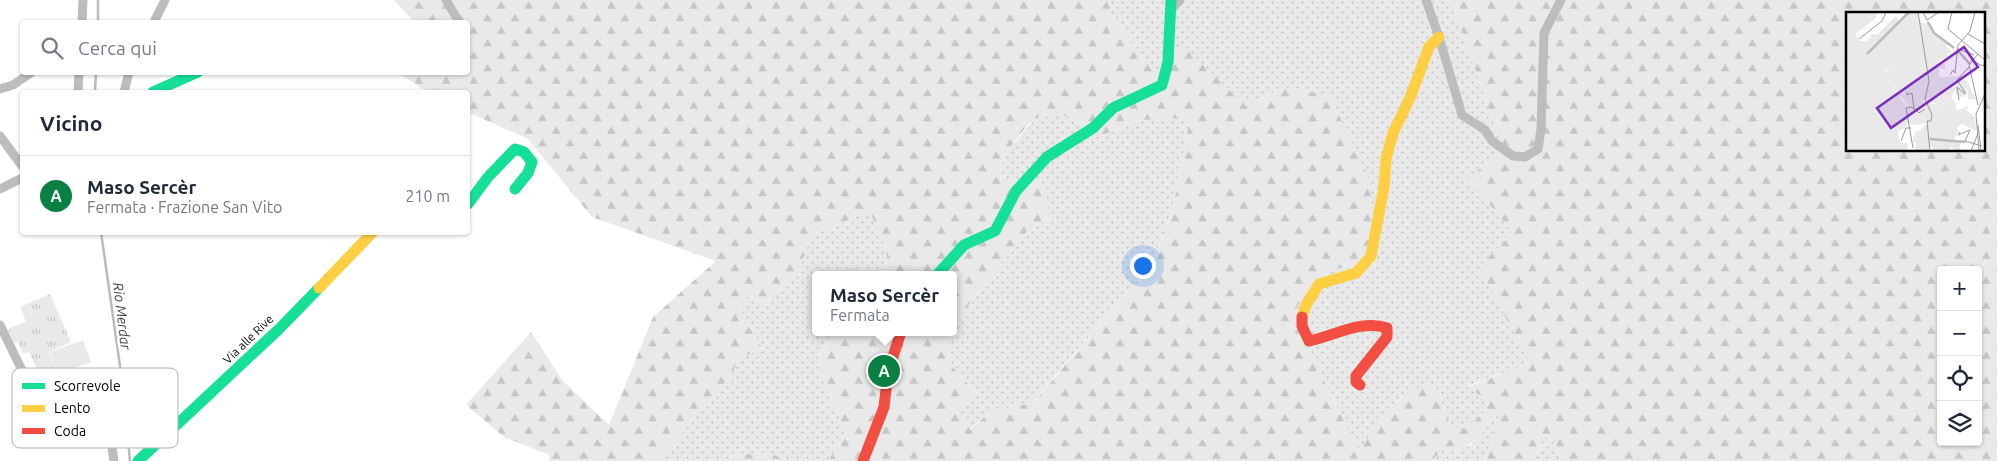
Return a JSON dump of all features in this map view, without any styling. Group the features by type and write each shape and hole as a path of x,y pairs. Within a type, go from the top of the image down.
{"street":[{"path":"82,20 83,0"},
{"path":"155,20 165,0"},
{"path":"446,0 458,20"},
{"path":"941,271 964,245 995,231 1016,191 1047,158 1093,128 1113,108 1137,95 1162,85 1168,62 1171,5 1180,0"},
{"path":"1426,0 1462,115 1485,130 1492,141 1513,156 1525,157 1538,148 1541,129 1544,33 1561,0"},
{"path":"1360,385 1356,382 1356,376 1387,337 1387,328 1383,325 1356,328 1308,341 1302,330 1301,310 1319,284 1356,273 1371,256 1384,187 1386,159 1393,133 1410,98 1429,47 1439,37"},
{"path":"0,89 13,85 28,75"},
{"path":"78,90 79,75"},
{"path":"124,90 128,75"},
{"path":"158,90 191,75"},
{"path":"0,136 20,163"},
{"path":"470,201 488,177 515,149 524,152 532,162 528,173 515,189"},
{"path":"0,189 20,179"},
{"name":"Via alle Rive","path":"178,424 279,329 369,235"},
{"path":"0,325 21,368"},
{"path":"863,461 884,407 888,372 900,336"},
{"path":"112,448 114,461"},
{"name":"Via alle Rive","path":"138,461 152,448"}],"green space":[{"path":"394,0 1110,0 1111,17 1158,73 1179,42 1246,106 1285,87 1330,96 1368,176 1380,264 1330,269 1296,308 1301,334 1359,451 1394,405 1405,395 1417,388 1428,387 1440,391 1443,410 1452,427 1466,428 1488,409 1486,399 1467,387 1530,363 1479,267 1513,232 1467,178 1504,152 1451,0 1997,0 1997,461 1560,461 1555,443 1540,432 1543,448 1528,459 1530,461 1484,461 1495,432 1499,413 1469,445 1461,449 1445,449 1430,461 828,461 846,433 822,378 818,358 833,336 949,336 950,364 976,392 959,412 970,430 991,411 1033,403 1147,269 1164,234 1170,215 1190,118 1141,120 1098,137 1066,116 1038,116 1026,127 1003,157 1000,182 1041,180 1047,196 1049,219 1027,231 957,320 957,271 880,271 888,260 881,234 869,211 833,227 812,233 799,269 764,304 748,296 739,308 762,348 739,359 730,377 658,461 549,461 549,455 504,437 466,405 531,332 562,380 609,425 653,317 716,261 592,217 528,139 470,113 470,90 425,90 401,75 470,75 470,20 412,20"},
{"path":"1110,0 1451,0 1504,152 1467,178 1513,232 1479,267 1531,363 1467,386 1486,399 1488,409 1466,428 1452,428 1443,410 1440,391 1401,397 1359,451 1301,334 1296,308 1330,269 1380,264 1285,87 1246,106 1179,43 1158,74 1111,17"},
{"path":"1037,116 1066,116 1098,137 1141,120 1190,117 1170,215 1164,234 1147,269 1032,403 991,411 969,430 958,412 976,392 950,364 949,336 957,336 957,320 1027,231 1049,219 1000,183 1003,157"},
{"path":"869,211 881,234 888,260 880,271 812,271 812,336 833,336 818,357 822,378 846,433 828,461 787,461 768,453 733,455 727,461 658,461 730,377 739,359 762,348 739,308 748,296 764,304 799,269 812,233 833,227"},
{"path":"50,294 71,342 49,352 56,368 36,368 29,352 23,354 18,342 14,343 8,329 26,321 20,307"},
{"path":"83,340 91,362 74,368 56,368 50,352"},
{"path":"1500,412 1484,461 1430,461 1445,449 1470,446"},
{"path":"1539,432 1555,443 1560,461 1530,461 1528,459 1543,448"},
{"path":"769,453 787,461 727,461 733,455"}],"waterway":[{"name":"Rio Merdar","path":"98,0 98,20"},
{"name":"Rio Merdar","path":"95,90 96,75"},
{"name":"Rio Merdar","path":"101,235 120,368"},
{"name":"Rio Merdar","path":"129,448 130,461"}],"traffic: fast":[{"path":"941,271 964,245 995,231 1016,191 1047,157 1093,128 1113,108 1162,85 1168,62 1171,0"},
{"path":"158,90 191,75"},
{"path":"470,201 488,177 515,149 524,152 532,162 528,173 515,189"},
{"path":"178,424 279,329 319,288"},
{"path":"138,461 152,448"}],"traffic: slow":[{"path":"1302,317 1306,305 1319,284 1356,273 1371,256 1384,187 1386,159 1393,133 1410,98 1429,47 1439,37"},
{"path":"319,288 370,235"}],"traffic: jam":[{"path":"1302,317 1302,326 1309,341 1358,327 1377,326 1387,328 1387,337 1356,376 1356,382 1360,385"},
{"path":"863,461 884,407 888,372 900,336"}],"place":[{"name":"Maso Sercèr","path":"884,371"}]}
